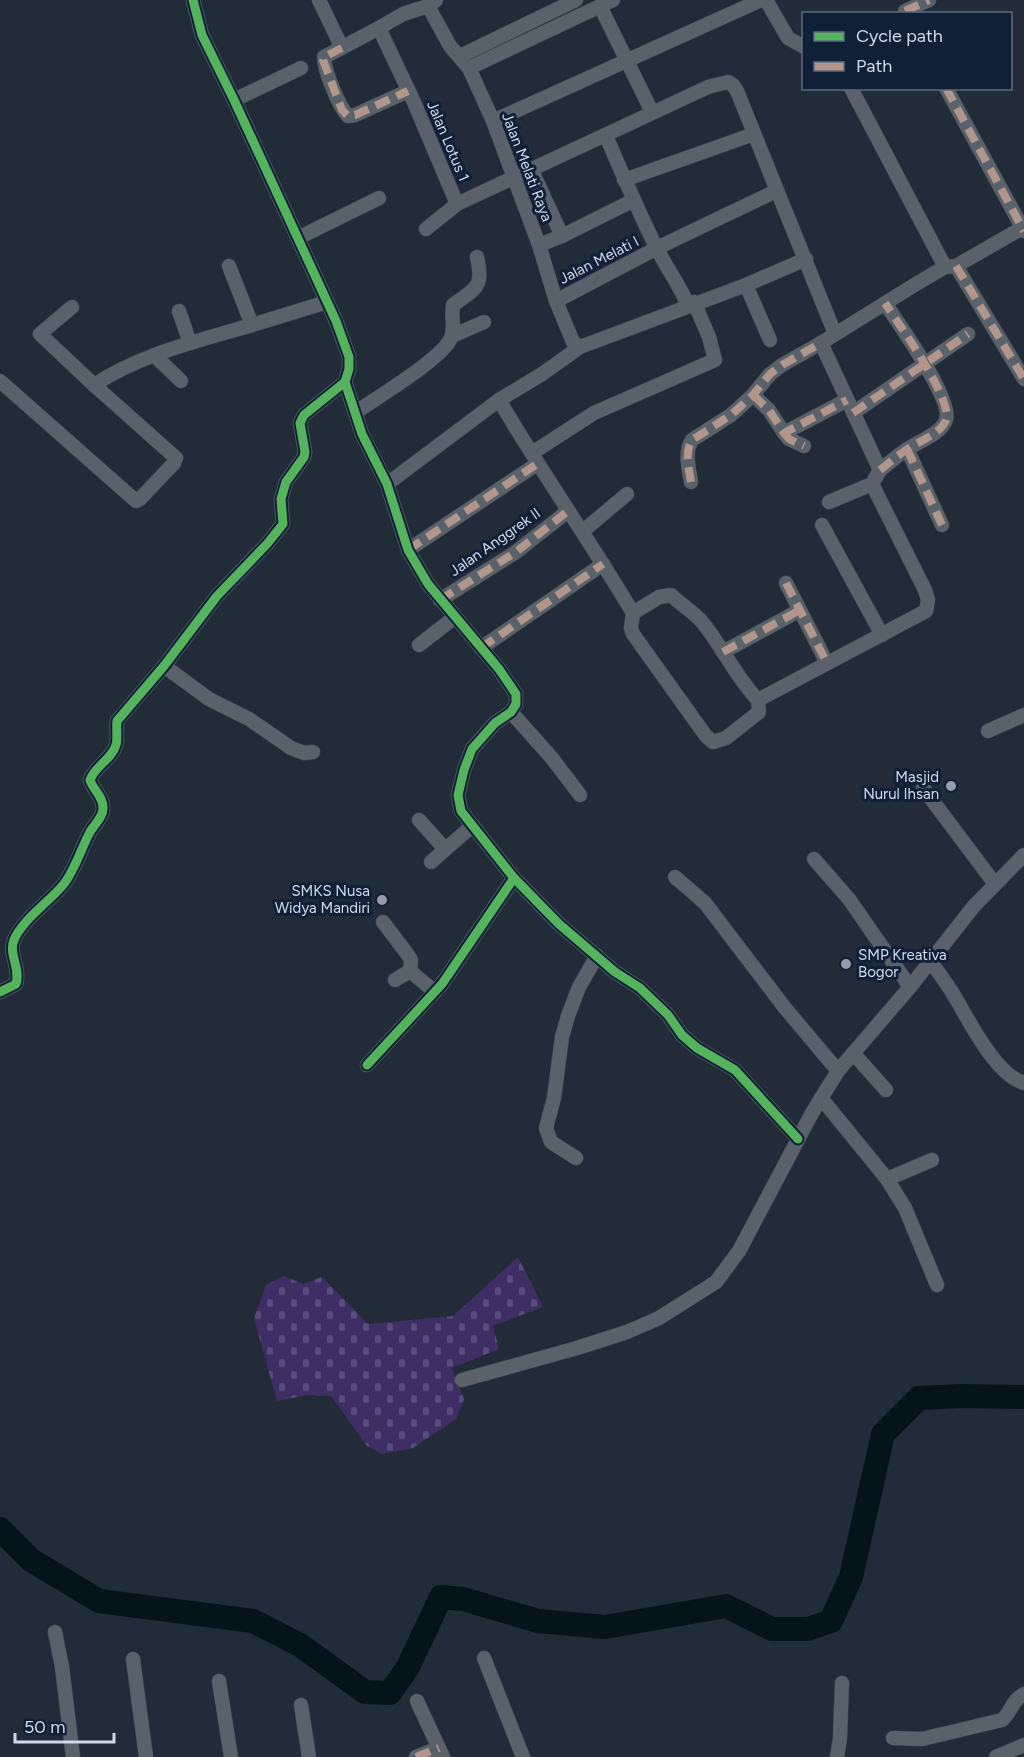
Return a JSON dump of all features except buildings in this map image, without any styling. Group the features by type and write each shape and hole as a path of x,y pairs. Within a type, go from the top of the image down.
{"street":[{"path":"0,992 16,984 17,964 12,953 12,942 18,931 63,885 101,816 102,803 90,780 93,772 114,751 117,721 164,666 217,596 283,524 281,499 286,482 304,457 305,452 300,423 304,415 345,382 350,369 349,357 327,302 202,35 194,0"},
{"path":"319,0 342,48 403,14 432,3"},
{"path":"396,0 403,14"},
{"path":"460,56 576,0"},
{"path":"469,68 613,0"},
{"path":"493,120 761,0"},
{"path":"766,0 788,38 802,46"},
{"path":"904,8 929,0"},
{"name":"Jalan Melati Raya","path":"432,3 450,46 469,68 493,120 556,301 573,342 580,347"},
{"path":"600,6 652,112"},
{"path":"562,7 568,21"},
{"name":"Jalan Lotus 1","path":"379,28 457,204"},
{"name":"Jalan Lotus 1","path":"342,48 324,57 323,60 342,110 348,116 408,91"},
{"path":"234,100 301,68"},
{"path":"426,229 457,204 606,136 652,112 708,87 728,82 737,91 835,334"},
{"path":"852,90 951,266 1024,379"},
{"path":"691,482 688,459 689,445 692,440 731,415 753,395 770,374 885,303 1023,229 947,90"},
{"path":"624,180 754,134"},
{"path":"408,550 594,413 714,360 709,337 657,248 624,180 606,136"},
{"path":"531,169 562,236"},
{"name":"Jalan Melati I","path":"556,301 657,248 776,191"},
{"path":"298,238 379,198"},
{"path":"538,245 562,236 634,200"},
{"path":"452,336 453,305 471,292 480,281 481,274 477,257"},
{"path":"387,484 499,400 580,347 746,285 806,259"},
{"path":"230,266 252,325"},
{"path":"746,285 770,340"},
{"path":"94,385 113,373 154,355 327,302"},
{"path":"829,502 872,484 880,470 907,449 940,429 946,420 947,408 924,362 885,303"},
{"path":"0,381 136,501 140,500 176,458 40,334 72,307"},
{"path":"179,311 190,343"},
{"path":"355,413 436,357 452,336 484,322"},
{"path":"784,433 850,406 968,334"},
{"path":"821,343 880,470"},
{"path":"154,355 181,381"},
{"path":"345,382 363,434 387,484 408,550 428,584 510,683 516,694 516,704 511,712 495,723 472,749 458,795 461,811 514,878 559,924 615,972 640,988 668,1015 682,1035 697,1048 735,1070 798,1139"},
{"path":"753,395 769,410 784,433 796,444 804,446"},
{"path":"499,400 633,614 631,628 633,634 706,736 713,742 726,738 759,712 758,700 737,675 692,610 671,595 659,597 633,614"},
{"path":"907,449 942,525"},
{"path":"758,700 926,611 928,600 872,484"},
{"path":"583,531 627,494"},
{"name":"Jalan Anggrek II","path":"440,600 516,552 568,511"},
{"path":"822,525 882,635"},
{"path":"481,648 603,564"},
{"path":"786,583 827,663"},
{"path":"723,652 800,610"},
{"path":"419,645 455,617"},
{"path":"164,666 208,699 249,719 291,748 304,753 313,752"},
{"path":"511,712 551,757 580,795"},
{"path":"988,731 1024,715"},
{"path":"923,788 995,884"},
{"path":"419,820 445,849"},
{"path":"431,862 472,826"},
{"path":"462,1380 627,1332 659,1318 716,1282 739,1251 798,1139 838,1071 974,906 1024,855"},
{"path":"814,859 849,899 909,987"},
{"path":"675,877 694,892 720,921 785,1008 838,1071"},
{"path":"367,1065 435,992 463,955 514,878"},
{"path":"383,922 411,960 410,971"},
{"path":"576,1158 551,1142 546,1128 554,1098 561,1046 568,1016 579,987 597,956"},
{"path":"930,960 952,992 977,1036 1013,1080 1024,1083"},
{"path":"410,971 435,992"},
{"path":"395,980 410,971"},
{"path":"853,1053 886,1090"},
{"path":"821,1098 887,1179 905,1208 937,1285"},
{"path":"887,1179 932,1160"},
{"path":"55,1632 74,1757"},
{"path":"484,1658 523,1757"},
{"path":"133,1659 146,1757"},
{"path":"219,1681 231,1757"},
{"path":"837,1757 842,1683"},
{"path":"893,1738 922,1739 1002,1720 1013,1701 1024,1694"},
{"path":"416,1757 441,1753 417,1701"},
{"path":"301,1705 309,1757"},
{"path":"996,1757 1024,1745"}],"green space":[{"path":"518,1257 543,1307 493,1326 499,1349 452,1368 464,1399 456,1419 413,1448 382,1454 367,1446 331,1396 308,1395 277,1401 254,1318 266,1285 284,1276 303,1284 322,1277 368,1324 453,1316"}],"waterway":[{"path":"0,1529 31,1560 99,1601 253,1621 300,1645 365,1692 390,1693 408,1667 441,1597 463,1599 538,1621 605,1627 726,1606 772,1629 808,1629 831,1621 851,1577 883,1434 919,1398 1024,1397"}],"marked path":[{"path":"905,11 929,0"},
{"path":"342,48 324,57 323,60 342,110 348,116 408,91"},
{"path":"947,90 1024,231"},
{"path":"956,266 1024,379"},
{"path":"880,470 906,450 934,434 946,420 946,410 933,379 885,303"},
{"path":"853,413 968,334"},
{"path":"691,482 688,455 692,440 731,415 753,395 770,374 821,343"},
{"path":"753,395 769,410 784,433 847,400"},
{"path":"784,433 789,439 804,446"},
{"path":"907,449 942,525"},
{"path":"408,550 537,464"},
{"path":"440,600 516,552 568,511"},
{"path":"481,648 603,564"},
{"path":"786,583 827,663"},
{"path":"723,652 800,610"},
{"path":"416,1757 439,1748"}],"cycle path":[{"path":"0,992 16,984 17,972 12,951 18,933 29,918 67,880 90,832 102,815 102,801 90,780 114,750 117,742 117,721 164,666 217,596 283,524 281,499 286,482 304,457 305,452 300,423 304,415 345,382 349,369 349,357 336,321 202,35 193,0"},
{"path":"345,382 362,434 387,484 408,550 428,584 499,669 516,694 516,704 511,712 495,723 472,749 458,795 461,811 514,878 559,924 615,972 640,988 668,1015 682,1035 697,1048 735,1070 798,1139"},
{"path":"367,1065 442,984 514,878"}],"place":[{"name":"Masjid Nurul Ihsan","path":"951,786"},
{"name":"SMKS Nusa Widya Mandiri","path":"382,900"},
{"name":"SMP Kreativa Bogor","path":"846,964"}]}
